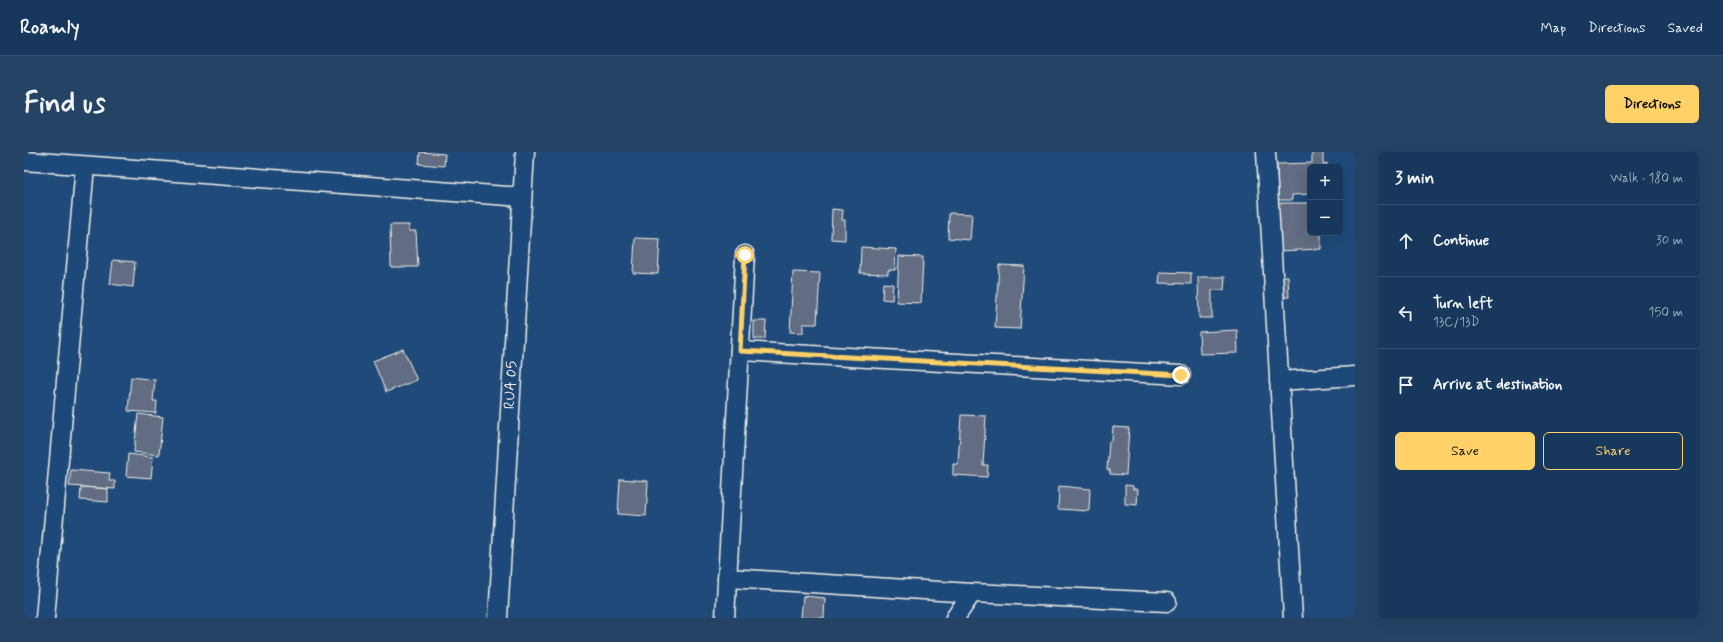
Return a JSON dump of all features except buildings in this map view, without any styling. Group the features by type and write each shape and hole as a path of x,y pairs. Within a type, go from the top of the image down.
{"street":[{"name":"RUA 05","path":"498,618 524,152"},
{"path":"1266,152 1293,618"},
{"path":"24,161 522,197"},
{"path":"45,618 86,166"},
{"path":"725,618 745,255"},
{"path":"740,351 1181,375"},
{"path":"1279,381 1355,376"},
{"path":"727,578 972,593 1167,602"},
{"path":"955,618 972,593"}],"route":[{"path":"745,255 740,351 1181,375"}]}
